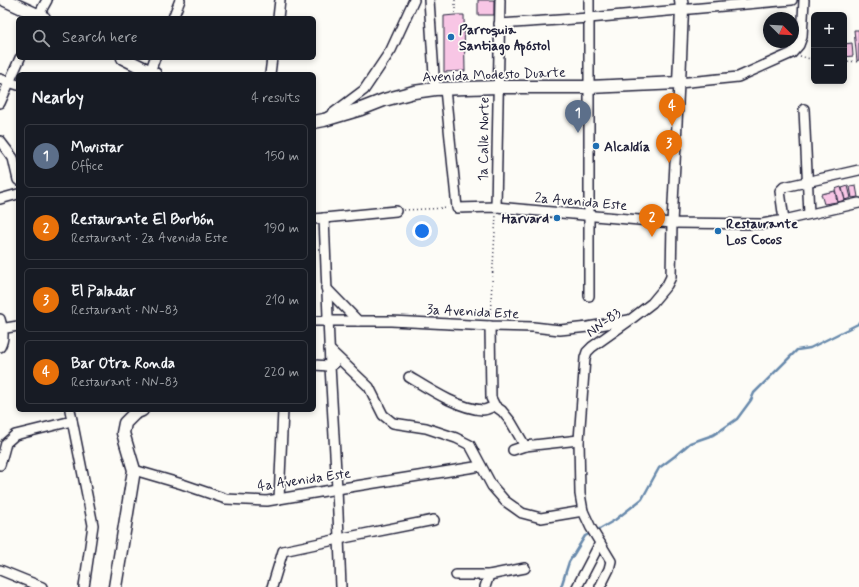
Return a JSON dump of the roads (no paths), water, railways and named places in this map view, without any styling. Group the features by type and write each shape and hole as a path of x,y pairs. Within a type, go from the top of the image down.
{"main road":[{"path":"5,0 23,3 39,16"},
{"path":"679,83 682,5"},
{"path":"127,60 150,72"},
{"name":"Avenida Modesto Duarte","path":"319,121 414,92 440,89 498,87 589,87 679,83"},
{"path":"115,587 134,470 124,432 125,423 137,412"}],"street":[{"path":"40,16 47,0"},
{"path":"174,16 180,0"},
{"path":"278,16 280,0"},
{"path":"319,121 364,90 391,50 414,0"},
{"path":"429,0 440,89"},
{"name":"1a Calle Norte","path":"496,207 500,0"},
{"path":"588,0 589,296"},
{"path":"499,27 588,18 682,5 792,0"},
{"path":"679,83 738,77 792,53 799,45 802,37 804,0"},
{"path":"17,72 20,60"},
{"path":"152,72 155,60"},
{"path":"270,72 272,60"},
{"path":"0,78 14,83 0,103"},
{"name":"NN-83","path":"600,587 609,569 610,561 583,511 580,494 579,440 585,358 587,352 592,347 652,303 670,281 679,83"},
{"name":"2a Avenida Este","path":"440,89 453,208 496,207 672,222 762,224 859,203"},
{"path":"804,109 809,214"},
{"path":"0,141 13,158 16,171"},
{"path":"784,220 780,191 782,188 859,170"},
{"path":"0,199 16,195"},
{"path":"316,218 396,211"},
{"path":"324,218 326,288 337,489 340,587"},
{"path":"326,288 358,321"},
{"name":"3a Avenida Este","path":"316,321 391,321 533,327 560,330 630,320"},
{"path":"0,347 3,339 1,326 16,326"},
{"path":"490,326 491,398 495,406 502,411 510,422 525,446"},
{"path":"329,349 368,387 383,415 388,420 393,423 426,428 456,438 470,445 492,486 505,501 522,513 541,518 583,511"},
{"path":"316,365 330,366 340,360"},
{"path":"409,377 445,398 463,406 485,410 495,406"},
{"path":"70,412 93,525 84,587"},
{"path":"279,499 283,412"},
{"path":"0,465 6,443 15,435 72,421"},
{"path":"514,450 525,446 579,440"},
{"name":"4a Avenida Este","path":"134,470 226,499 267,501 481,466"},
{"path":"272,587 283,550 434,520"},
{"path":"577,587 599,541"},
{"path":"456,575 488,575 525,568"},
{"path":"0,570 24,583 42,587"},
{"path":"485,587 488,575"}],"waterway":[{"path":"596,531 615,520 642,499 659,468 690,443 713,435 737,419 751,400 754,393 797,350 810,348 858,324 859,322"},
{"path":"561,587 569,562 585,536 591,533"}],"place":[{"name":"Parroquia Santiago Apóstol","path":"451,37"},
{"name":"Bar Otra Ronda","path":"672,126"},
{"name":"Movistar","path":"578,133"},
{"name":"Alcaldía","path":"596,146"},
{"name":"El Paladar","path":"669,163"},
{"name":"Harvard","path":"557,218"},
{"name":"Restaurante Los Cocos","path":"718,231"},
{"name":"Restaurante El Borbón","path":"652,237"}]}
